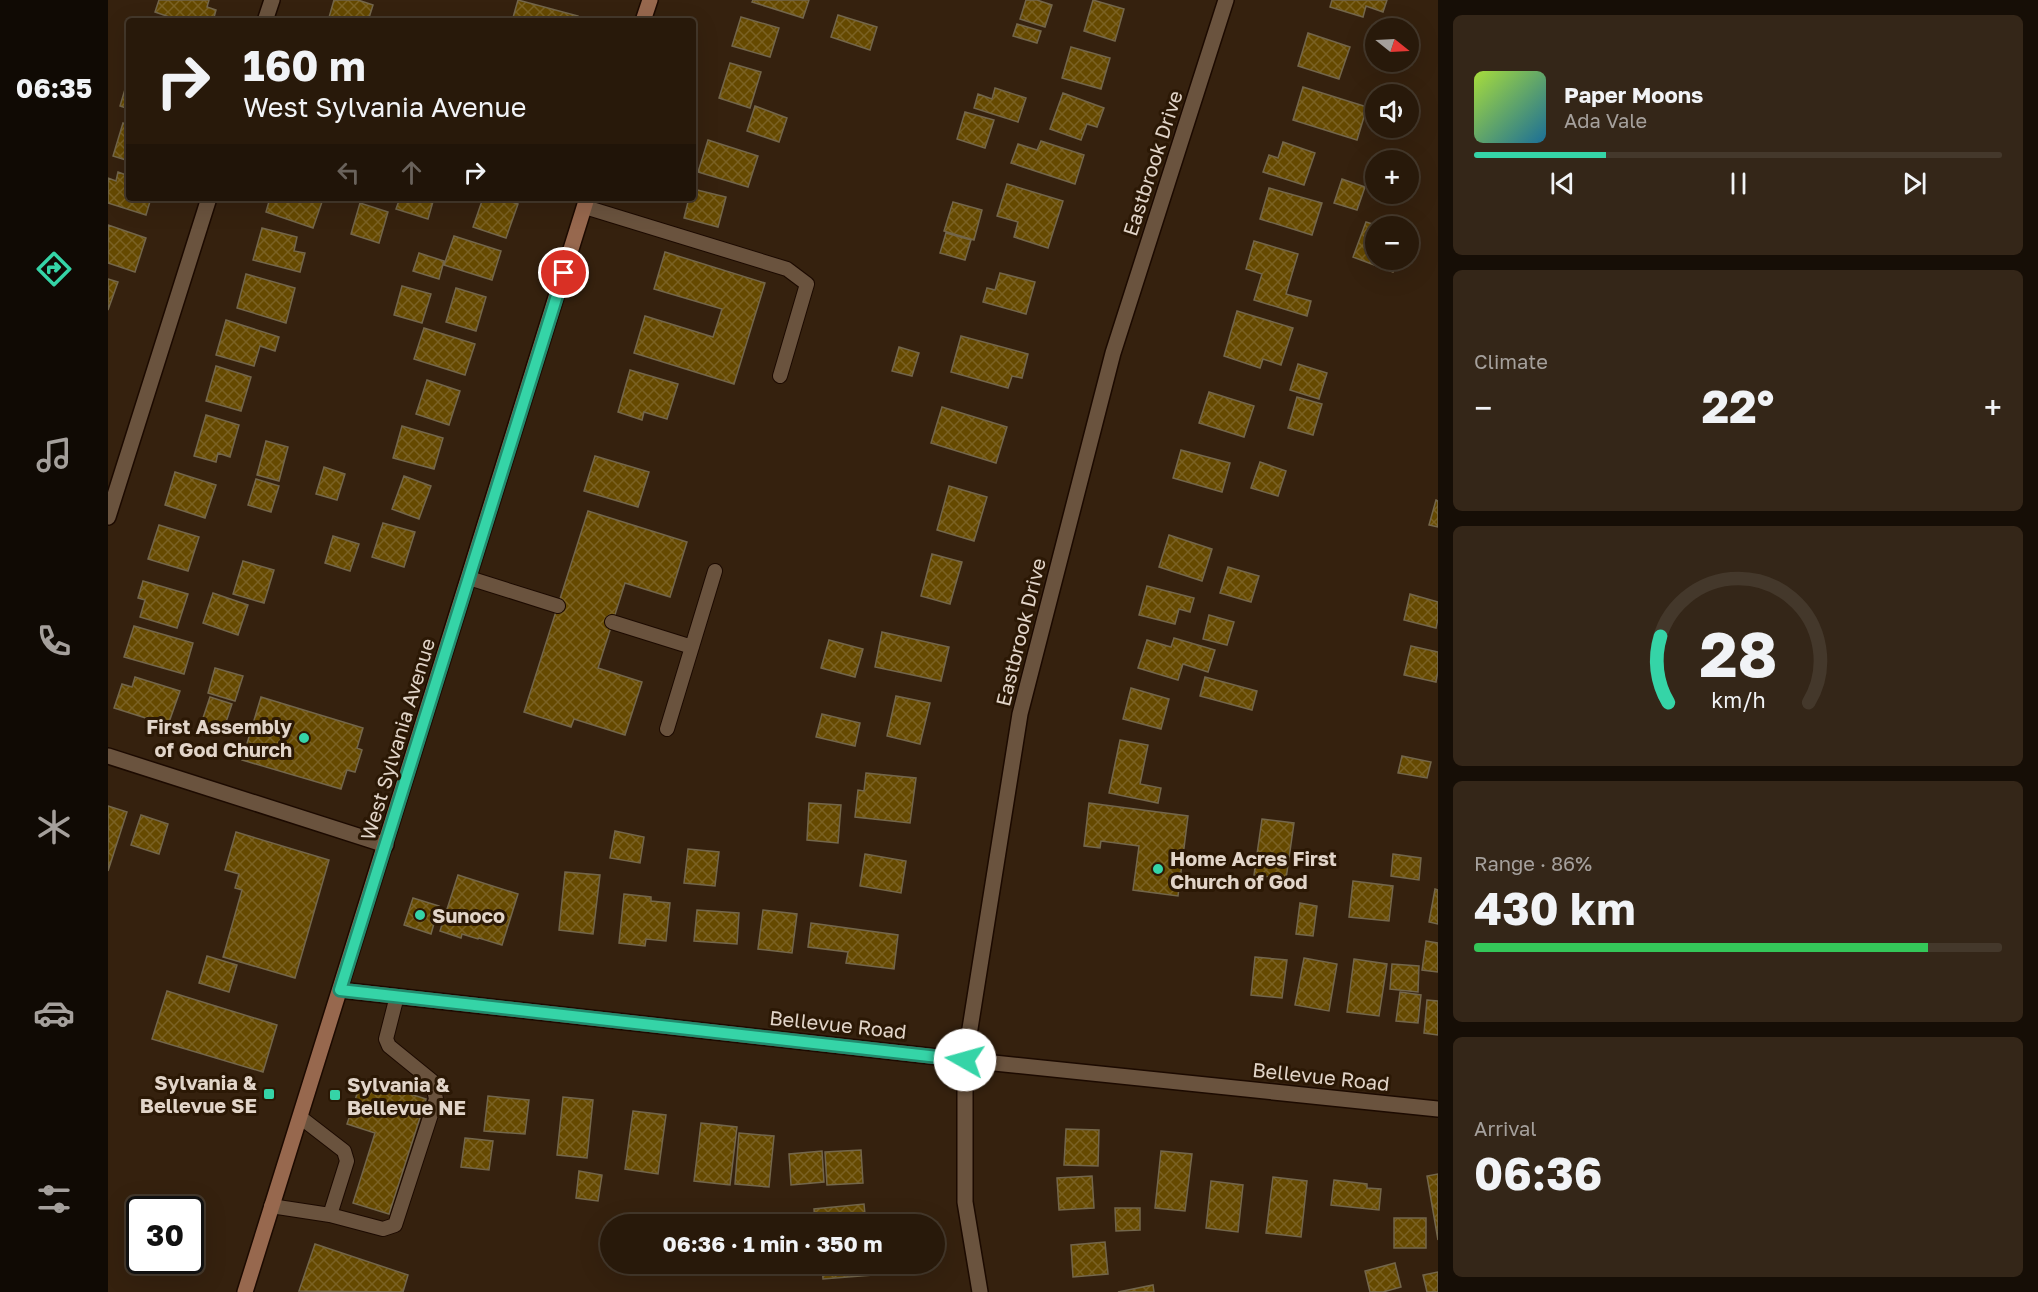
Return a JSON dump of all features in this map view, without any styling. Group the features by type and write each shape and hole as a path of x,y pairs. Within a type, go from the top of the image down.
{"main road":[{"path":"644,18 650,0"},
{"name":"West Sylvania Avenue","path":"245,1292 586,203"}],"street":[{"path":"266,18 272,0"},
{"name":"Eastbrook Drive","path":"980,1292 965,1202 965,1060 1020,714 1113,353 1226,0"},
{"path":"108,517 208,201"},
{"path":"108,756 386,845"},
{"name":"Bellevue Road","path":"340,990 965,1060 1438,1109"}],"lane":[{"path":"586,203 787,269 807,284 780,376"},
{"path":"667,729 715,571"},
{"path":"469,578 558,606"},
{"path":"612,622 692,647"},
{"path":"271,1206 330,1215 383,1229 394,1225 436,1099 432,1081 389,1046 386,1039 397,996"},
{"path":"300,1117 344,1151 347,1161 330,1215"}],"building":[{"path":"159,0 209,0 207,7 216,10 214,18 172,18 155,12"},
{"path":"334,0 358,0 373,5 369,18 329,18"},
{"path":"518,0 578,16 578,18 513,18"},
{"path":"753,0 809,0 803,18 752,2"},
{"path":"1026,0 1037,0 1052,5 1045,27 1020,19"},
{"path":"1093,0 1124,9 1115,41 1084,31"},
{"path":"1332,0 1387,0 1383,12 1366,6 1363,17 1330,7"},
{"path":"838,15 877,27 870,50 831,37"},
{"path":"741,17 779,28 770,57 732,46"},
{"path":"1017,24 1041,31 1037,43 1013,36"},
{"path":"1308,33 1350,47 1339,79 1298,66"},
{"path":"1071,47 1110,58 1101,89 1062,78"},
{"path":"730,63 761,72 750,108 719,98"},
{"path":"126,86 126,108 120,106"},
{"path":"1303,87 1365,106 1357,140 1293,120"},
{"path":"995,88 1026,98 1018,122 974,108 978,94 992,99"},
{"path":"1063,93 1104,108 1097,127 1087,124 1081,140 1050,129"},
{"path":"755,106 787,118 779,142 747,131"},
{"path":"965,112 994,120 985,148 957,139"},
{"path":"123,123 126,124 126,160 113,156"},
{"path":"708,140 758,156 748,187 698,172"},
{"path":"1041,141 1084,155 1075,184 1011,163 1018,144 1037,150"},
{"path":"1283,142 1315,153 1304,185 1263,172 1269,155 1278,158"},
{"path":"118,172 126,175 126,201 150,201 146,215 108,203 108,178 116,181"},
{"path":"1342,179 1365,187 1357,210 1334,203"},
{"path":"1007,184 1063,201 1048,248 1014,237 1018,222 997,216"},
{"path":"1269,188 1322,203 1312,235 1260,219"},
{"path":"696,190 726,197 718,227 684,218 688,201 696,201"},
{"path":"269,201 322,201 313,228 266,212"},
{"path":"399,201 433,201 428,219 396,209"},
{"path":"482,201 508,201 518,204 506,238 473,227"},
{"path":"953,202 982,210 974,240 944,231"},
{"path":"360,203 388,212 379,243 351,234"},
{"path":"108,225 146,238 135,272 108,263"},
{"path":"1365,225 1365,262 1353,257"},
{"path":"262,228 297,237 294,251 305,253 300,272 253,260"},
{"path":"946,233 971,240 965,260 940,253"},
{"path":"454,236 501,251 492,280 444,265"},
{"path":"1254,241 1298,254 1286,294 1311,301 1307,316 1254,300 1262,274 1246,269"},
{"path":"665,252 765,283 734,384 634,353 645,316 713,337 722,309 654,289"},
{"path":"419,253 444,261 439,279 413,271"},
{"path":"1000,273 1035,282 1026,314 983,302 987,288 995,290"},
{"path":"246,274 295,288 286,323 237,308"},
{"path":"108,279 118,282 108,310"},
{"path":"402,286 431,294 422,323 394,315"},
{"path":"456,288 486,297 476,331 446,322"},
{"path":"1237,311 1293,328 1281,365 1263,359 1260,368 1224,356"},
{"path":"226,320 279,337 275,351 260,346 254,366 216,355"},
{"path":"424,328 475,344 465,375 414,359"},
{"path":"961,336 1028,354 1022,378 1012,376 1008,388 951,372"},
{"path":"899,347 919,353 912,376 892,371"},
{"path":"1298,364 1327,373 1319,399 1290,390"},
{"path":"216,366 251,377 241,411 206,401"},
{"path":"630,370 678,384 667,419 644,412 642,420 618,412"},
{"path":"427,380 460,391 449,425 416,414"},
{"path":"1209,392 1254,406 1244,437 1199,423"},
{"path":"1297,397 1322,404 1313,435 1288,428"},
{"path":"942,407 1007,427 996,463 931,443"},
{"path":"206,415 239,425 230,457 218,453 216,462 194,456"},
{"path":"402,426 443,438 434,469 393,458"},
{"path":"266,441 288,447 279,481 257,475"},
{"path":"1181,450 1230,463 1222,492 1173,478"},
{"path":"595,456 649,472 638,507 584,491"},
{"path":"1260,462 1286,471 1278,496 1251,488"},
{"path":"324,467 345,474 337,500 316,494"},
{"path":"175,472 216,485 205,518 165,505"},
{"path":"404,476 431,486 419,519 392,509"},
{"path":"256,479 279,486 271,512 248,505"},
{"path":"949,486 987,497 974,541 937,530"},
{"path":"1436,500 1438,501 1438,527 1429,525"},
{"path":"588,511 687,542 670,597 625,583 598,668 642,682 625,735 574,719 571,727 524,712"},
{"path":"383,523 415,532 404,567 372,557"},
{"path":"159,525 199,537 188,571 148,559"},
{"path":"1169,535 1212,549 1202,581 1159,567"},
{"path":"333,536 359,544 350,571 325,563"},
{"path":"932,554 962,562 950,604 921,596"},
{"path":"243,561 274,570 264,603 233,594"},
{"path":"1228,567 1259,576 1251,602 1220,593"},
{"path":"143,581 188,594 177,628 140,617 145,600 138,598"},
{"path":"1147,586 1194,598 1190,612 1179,609 1175,624 1139,615"},
{"path":"213,593 248,605 238,635 203,623"},
{"path":"1410,594 1438,602 1436,628 1404,620"},
{"path":"1209,615 1234,622 1227,645 1203,639"},
{"path":"134,626 193,643 184,674 124,657"},
{"path":"882,632 949,647 941,681 875,667"},
{"path":"1174,638 1215,650 1208,672 1183,664 1178,680 1138,668 1147,640 1171,647"},
{"path":"829,640 863,649 855,677 821,668"},
{"path":"1411,646 1438,652 1436,682 1404,675"},
{"path":"215,668 243,676 235,701 208,693"},
{"path":"135,677 180,691 168,725 114,708 122,684 132,687"},
{"path":"1205,677 1257,691 1252,710 1200,696"},
{"path":"1131,688 1169,699 1161,729 1123,719"},
{"path":"896,696 930,703 920,744 887,736"},
{"path":"210,697 232,704 224,728 202,721"},
{"name":"First Assembly of God Church","path":"261,697 363,728 357,748 362,750 355,772 347,770 341,789 242,760"},
{"path":"822,714 860,723 855,746 816,737"},
{"path":"1120,740 1148,745 1140,784 1161,788 1158,803 1109,793"},
{"path":"1402,756 1431,762 1427,778 1398,773"},
{"path":"866,773 916,778 910,823 855,817 858,790 864,791"},
{"path":"809,803 841,805 838,843 807,840"},
{"name":"Home Acres First Church of God","path":"1089,803 1188,816 1178,896 1133,890 1139,846 1101,841 1100,848 1084,846"},
{"path":"108,806 127,812 108,871"},
{"path":"141,815 168,824 159,854 131,845"},
{"path":"1262,819 1294,823 1286,879 1254,875"},
{"path":"615,831 644,837 640,863 610,858"},
{"path":"236,832 329,860 295,978 223,957 242,890 235,888 239,874 225,870"},
{"path":"688,849 719,852 715,886 684,883"},
{"path":"865,854 906,861 901,893 860,886"},
{"path":"1393,854 1421,858 1419,880 1391,876"},
{"path":"565,872 600,875 593,934 559,930"},
{"path":"458,875 518,894 502,945 462,934 461,938 440,931"},
{"path":"1353,881 1393,886 1389,921 1349,917"},
{"path":"1435,889 1438,890 1438,924 1429,922"},
{"path":"624,894 651,897 651,901 670,903 666,941 646,939 645,946 619,943"},
{"path":"413,898 439,906 431,934 404,925"},
{"path":"1300,903 1317,906 1313,936 1296,934"},
{"path":"697,910 739,913 737,944 694,941"},
{"path":"763,910 797,914 792,953 758,949"},
{"path":"811,923 898,935 894,969 846,963 848,952 808,947"},
{"path":"1426,941 1438,943 1438,972 1422,970"},
{"path":"207,956 237,965 229,992 199,983"},
{"path":"1255,957 1287,960 1282,998 1251,995"},
{"path":"1304,958 1337,964 1329,1011 1295,1005"},
{"path":"1354,959 1387,964 1379,1016 1347,1012"},
{"path":"1392,964 1419,966 1418,992 1390,989"},
{"path":"167,991 277,1025 263,1072 152,1039"},
{"path":"1400,992 1421,995 1418,1023 1396,1021"},
{"path":"1427,1000 1438,1001 1438,1035 1424,1033"},
{"path":"362,1079 426,1099 389,1214 353,1203 375,1133 347,1124"},
{"path":"488,1096 529,1100 525,1134 484,1131"},
{"path":"563,1097 593,1100 587,1158 557,1155"},
{"path":"633,1111 666,1115 658,1174 625,1169"},
{"path":"701,1123 737,1127 730,1185 694,1181"},
{"path":"1066,1129 1099,1130 1098,1166 1064,1165"},
{"path":"739,1133 774,1136 769,1187 735,1184"},
{"path":"465,1138 493,1141 489,1170 461,1167"},
{"path":"861,1150 863,1183 827,1185 825,1152"},
{"path":"822,1151 824,1182 791,1185 789,1154"},
{"path":"1161,1151 1192,1154 1185,1211 1155,1208"},
{"path":"579,1171 602,1175 598,1201 576,1198"},
{"path":"1438,1174 1438,1240 1427,1176"},
{"path":"1092,1176 1094,1208 1059,1210 1057,1178"},
{"path":"1273,1177 1307,1181 1301,1237 1266,1233"},
{"path":"1334,1180 1367,1184 1367,1188 1381,1189 1379,1210 1331,1205"},
{"path":"1211,1181 1243,1185 1238,1232 1206,1228"},
{"path":"864,1204 865,1214 814,1214 814,1209"},
{"path":"1115,1208 1140,1208 1140,1230 1116,1231"},
{"path":"1394,1218 1426,1218 1426,1248 1394,1248"},
{"path":"1105,1242 1108,1274 1073,1277 1071,1245"},
{"path":"315,1244 408,1275 403,1292 299,1291"},
{"path":"1395,1263 1401,1287 1383,1292 1370,1292 1365,1271"},
{"path":"1438,1272 1438,1292 1427,1292 1423,1275"},
{"path":"823,1274 886,1274 823,1279"},
{"path":"1153,1285 1154,1292 1118,1292"}],"place":[{"name":"First Assembly of God Church","path":"304,738"},
{"name":"Home Acres First Church of God","path":"1158,869"},
{"name":"Sunoco","path":"420,915"},
{"name":"Sylvania & Bellevue SE","path":"269,1094"},
{"name":"Sylvania & Bellevue NE","path":"335,1095"}],"route":[{"path":"564,273 340,990 965,1060"}]}
